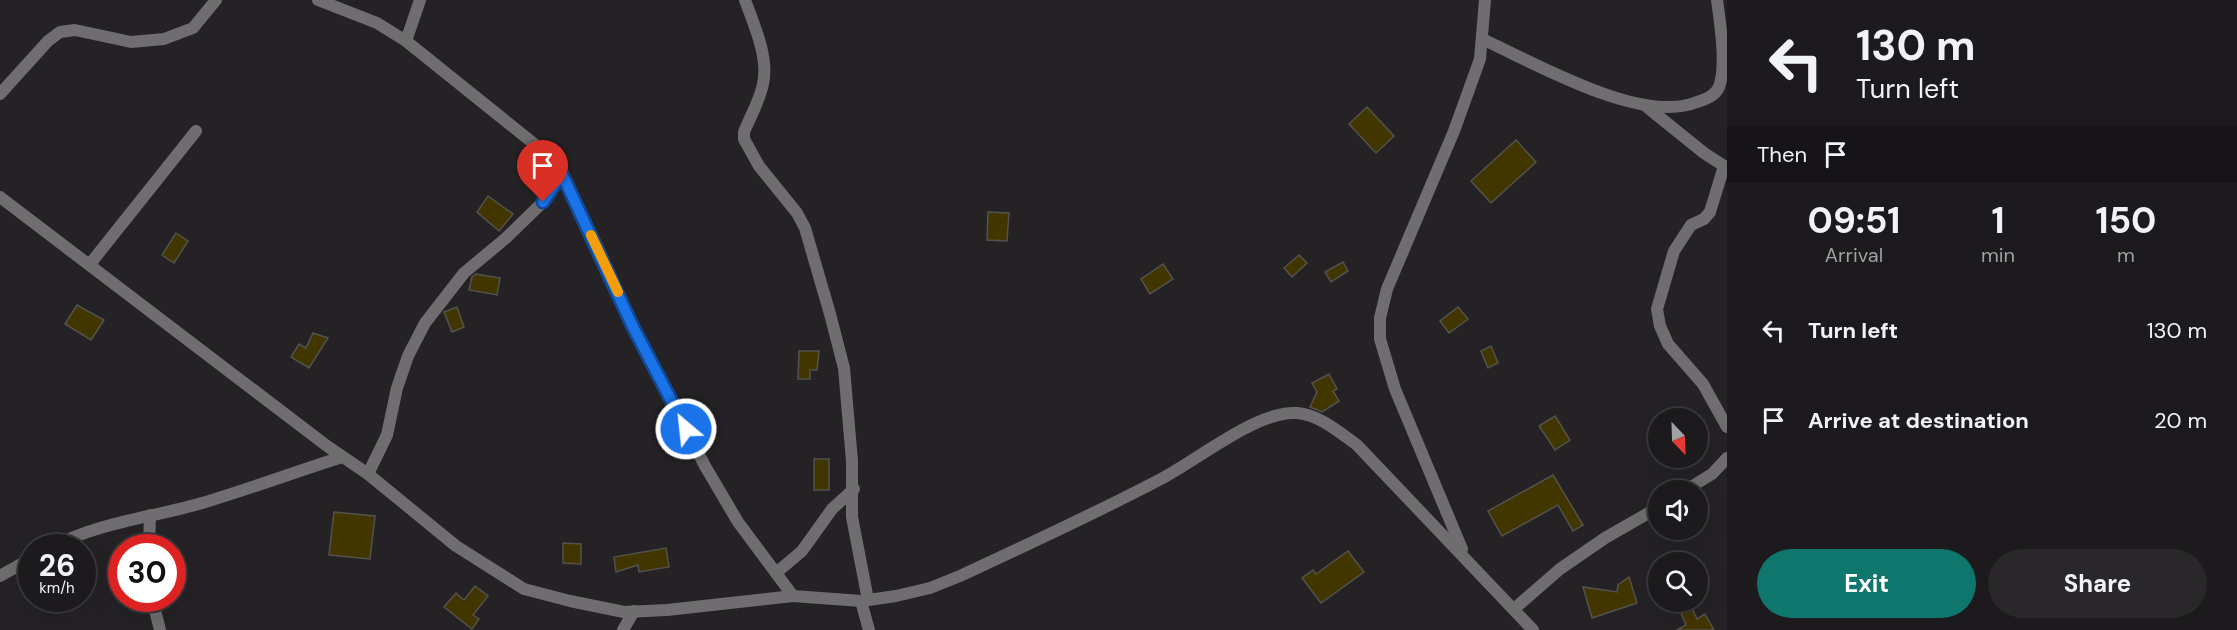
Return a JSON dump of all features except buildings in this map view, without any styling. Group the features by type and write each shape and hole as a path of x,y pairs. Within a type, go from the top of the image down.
{"street":[{"path":"0,94 48,41 60,32 75,30 131,42 164,39 193,28 216,0"},
{"path":"318,0 377,23 406,41 553,159 633,327 705,466 738,522 793,596"},
{"path":"406,41 420,0"},
{"path":"746,0 757,32 763,63 763,83 744,132 744,139 759,166 805,228 813,250 844,368 854,489 852,517 869,630"},
{"path":"1466,557 1395,390 1380,339 1380,318 1387,289 1454,131 1480,59 1485,0"},
{"path":"1482,39 1604,95 1647,107 1686,107 1711,97 1719,87 1723,40 1717,0"},
{"path":"1647,107 1704,153 1726,167 1710,212 1704,219 1691,225 1674,251 1657,309 1660,326 1668,344 1703,384 1727,427"},
{"path":"90,264 196,131"},
{"path":"368,474 387,435 397,388 408,356 425,323 465,273 543,202 562,174"},
{"path":"0,197 342,457 368,474 456,546 524,589 570,602 624,612 666,610 793,596 865,601 930,588 960,576 1158,481 1241,431 1269,417 1297,413 1325,422 1358,445 1533,630"},
{"path":"81,534 122,521 200,504 342,457"},
{"path":"1702,480 1712,474 1727,458"},
{"path":"776,573 802,551 832,509 854,489"},
{"path":"1514,609 1560,569 1605,538 1648,513"},
{"path":"149,534 150,515"},
{"path":"0,576 18,566"},
{"path":"623,630 634,611"},
{"path":"156,612 160,630"}],"slow traffic":[{"path":"591,235 618,292"}],"route":[{"path":"543,202 562,174 633,327 686,429"}]}
